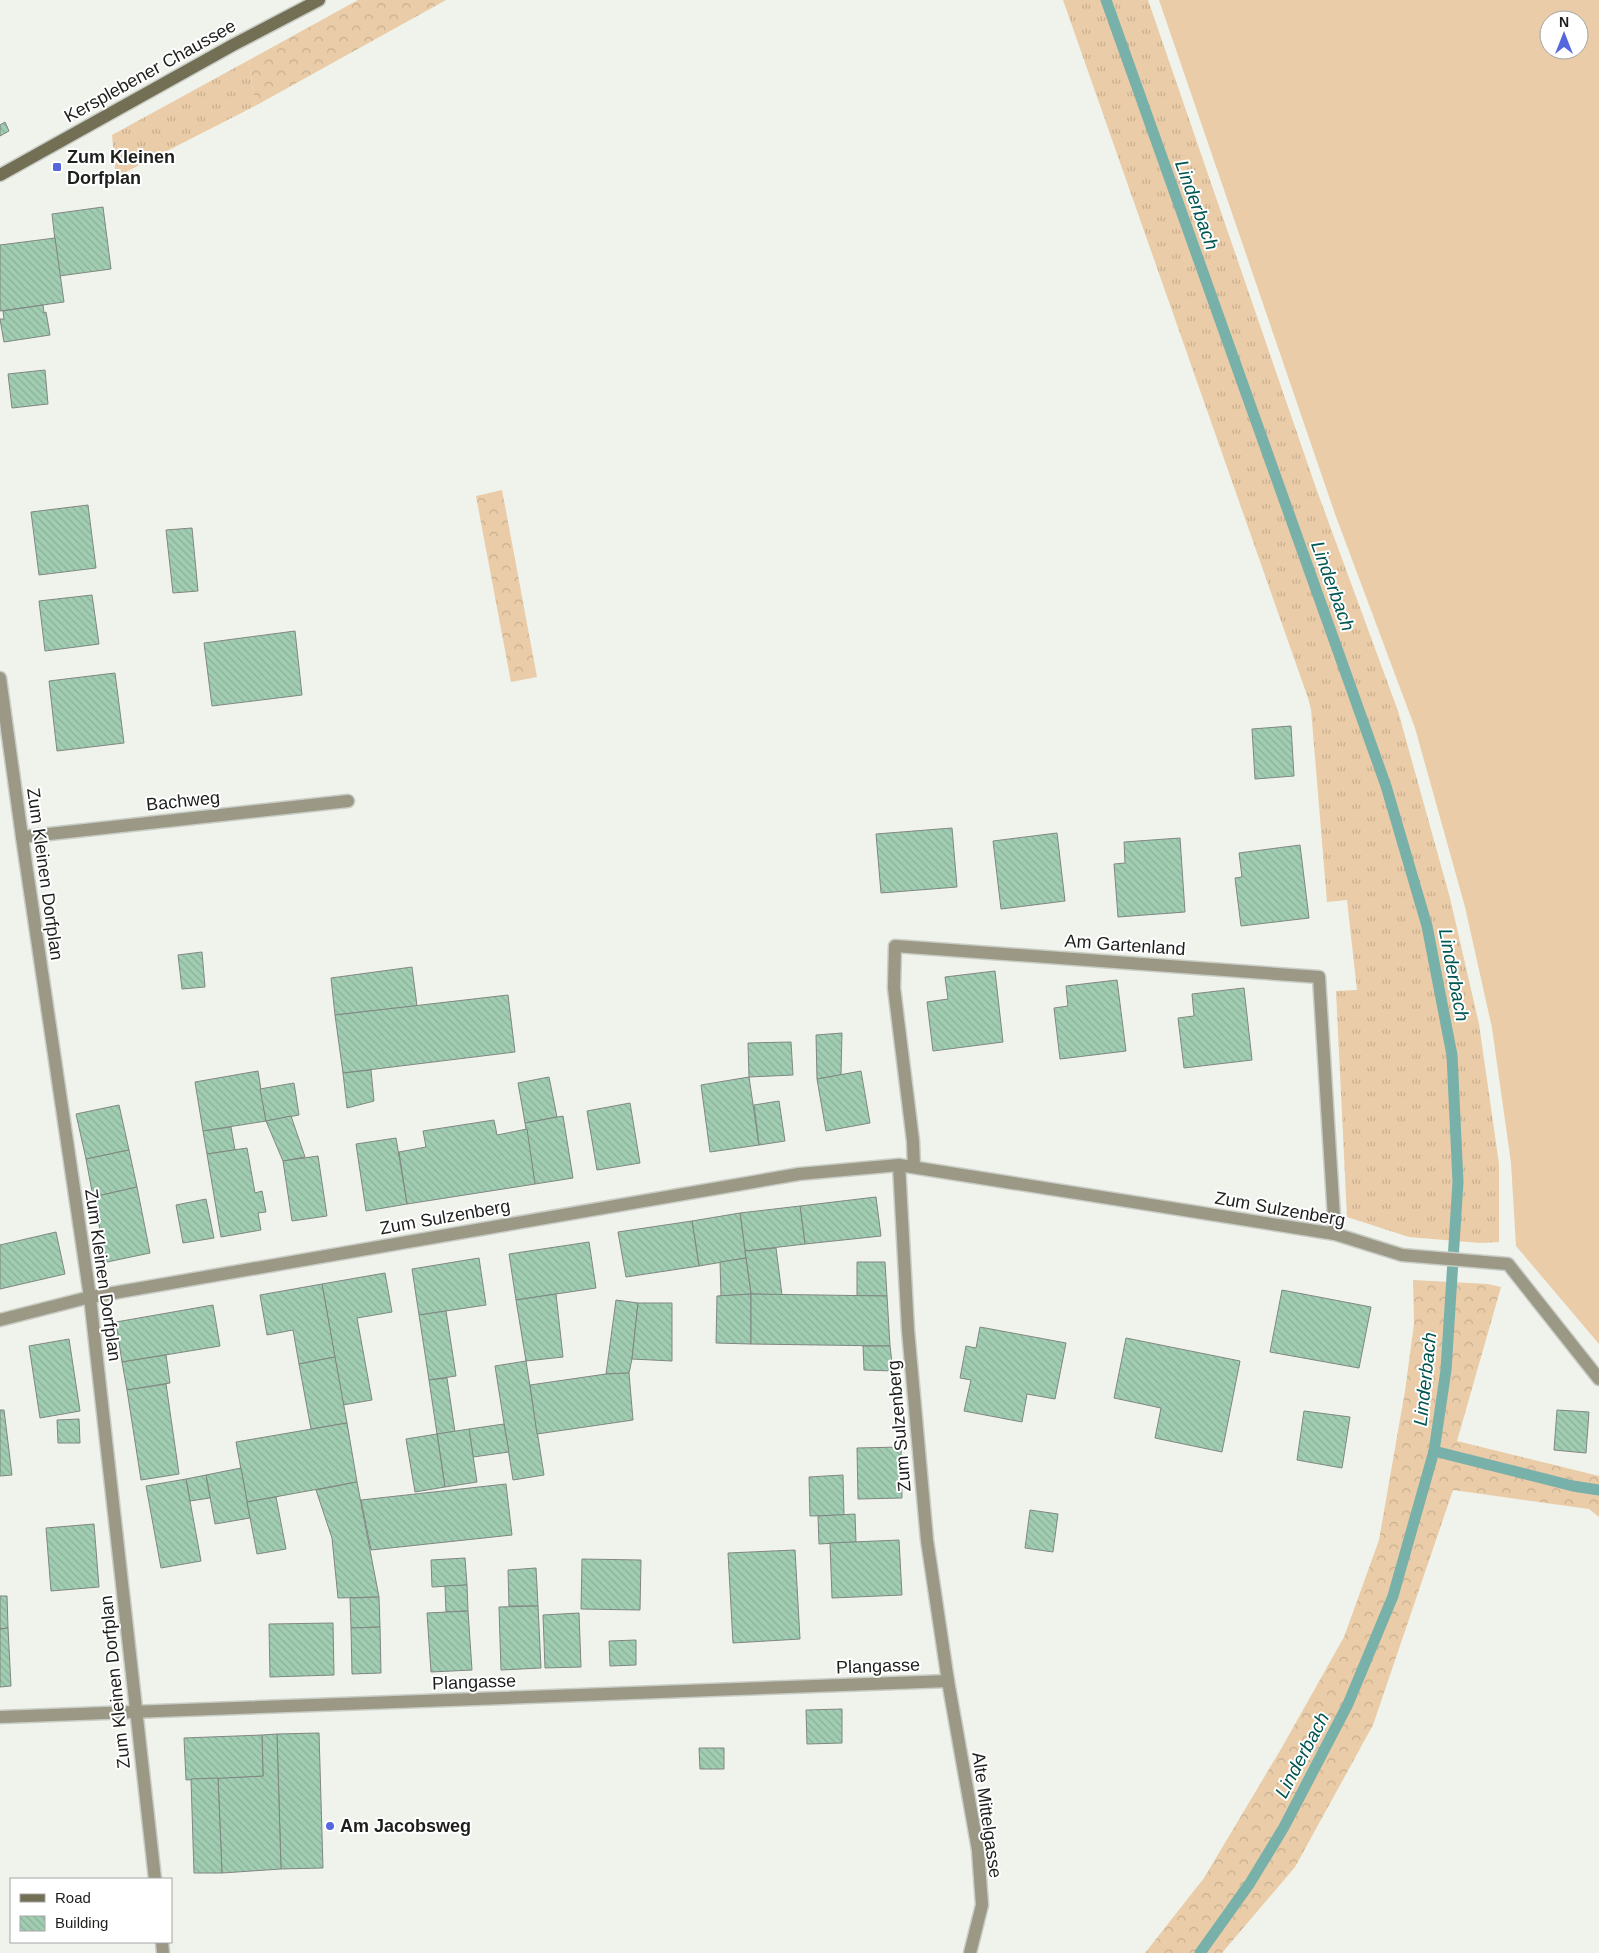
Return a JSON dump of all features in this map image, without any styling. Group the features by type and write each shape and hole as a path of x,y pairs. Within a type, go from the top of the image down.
{"main road":[{"name":"Kersplebener Chaussee","path":"0,175 232,45 319,0"}],"street":[{"name":"Zum Kleinen Dorfplan","path":"0,678 90,1297 155,1878"},
{"name":"Bachweg","path":"22,837 348,800"},
{"name":"Am Gartenland","path":"914,1167 913,1140 894,988 894,946 1319,977 1335,1234"},
{"name":"Zum Sulzenberg","path":"900,1165 908,1330 927,1540 948,1681"},
{"name":"Zum Sulzenberg","path":"0,1320 90,1297 799,1174 900,1165 1335,1234 1402,1255 1508,1264 1599,1379"},
{"name":"Plangasse","path":"0,1717 948,1681"},
{"name":"Alte Mittelgasse","path":"948,1681 978,1850 982,1905 970,1953"}],"green space":[{"path":"358,0 446,0 255,106 249,60"},
{"path":"1063,0 1148,0 1316,488 1398,711 1450,898 1479,1024 1499,1164 1499,1242 1480,1243 1409,1237 1347,1217 1336,991 1357,990 1347,900 1327,902 1311,709"},
{"path":"1159,0 1599,0 1599,1344 1516,1246 1511,1163 1492,1028 1465,907 1415,728 1335,514"},
{"path":"249,60 255,106 116,177 112,135"},
{"path":"502,490 537,677 511,682 476,496"},
{"path":"1413,1280 1488,1284 1501,1287 1457,1441 1599,1476 1599,1517 1589,1509 1453,1490 1373,1725 1295,1867 1222,1953 1145,1953 1204,1878 1281,1749 1344,1637 1379,1540 1405,1391 1414,1324"}],"building":[{"path":"5,122 9,131 0,136 0,125"},
{"path":"103,207 111,269 59,276 52,214"},
{"path":"55,238 64,302 0,311 0,245"},
{"path":"43,305 50,335 4,342 0,319 4,319 3,311"},
{"path":"45,370 48,404 12,408 8,374"},
{"path":"88,505 96,568 39,575 31,512"},
{"path":"192,528 198,591 173,593 166,530"},
{"path":"92,595 99,644 45,651 39,601"},
{"path":"295,631 302,695 212,706 204,643"},
{"path":"115,673 124,743 57,751 49,681"},
{"path":"1291,726 1294,776 1255,779 1252,729"},
{"path":"952,828 957,887 881,893 876,834"},
{"path":"1057,833 1065,901 1001,909 993,841"},
{"path":"1180,838 1185,912 1118,917 1114,864 1125,863 1124,842"},
{"path":"1300,845 1309,918 1241,926 1235,878 1242,877 1239,853"},
{"path":"202,952 205,987 182,989 178,955"},
{"path":"412,967 417,1006 335,1015 331,978"},
{"path":"995,971 1003,1042 933,1051 927,1002 948,999 945,977"},
{"path":"1117,980 1126,1051 1060,1059 1054,1008 1068,1006 1066,986"},
{"path":"1244,988 1252,1060 1184,1068 1178,1018 1194,1016 1192,994"},
{"path":"508,995 515,1052 343,1073 335,1015"},
{"path":"842,1033 841,1075 817,1079 816,1035"},
{"path":"791,1042 793,1075 749,1077 748,1043"},
{"path":"371,1070 374,1101 347,1108 343,1073"},
{"path":"258,1071 266,1121 203,1131 195,1082"},
{"path":"861,1071 870,1123 826,1131 817,1079"},
{"path":"549,1077 557,1117 525,1123 518,1083"},
{"path":"749,1077 759,1145 710,1152 701,1085"},
{"path":"294,1083 299,1115 266,1121 260,1089"},
{"path":"779,1101 785,1141 759,1145 754,1105"},
{"path":"630,1103 640,1163 597,1170 587,1111"},
{"path":"119,1105 129,1150 86,1159 76,1114"},
{"path":"291,1116 305,1157 283,1161 266,1121"},
{"path":"563,1116 573,1178 535,1184 525,1123"},
{"path":"494,1120 497,1135 527,1129 535,1184 407,1204 399,1152 426,1147 423,1131"},
{"path":"231,1127 235,1150 207,1154 203,1131"},
{"path":"396,1138 407,1204 366,1211 356,1144"},
{"path":"247,1148 255,1193 262,1191 266,1212 258,1213 261,1230 221,1237 207,1154"},
{"path":"129,1150 137,1187 93,1197 86,1159"},
{"path":"318,1156 327,1216 292,1221 283,1161"},
{"path":"137,1187 150,1253 107,1262 93,1197"},
{"path":"876,1197 881,1236 805,1244 800,1206"},
{"path":"206,1199 214,1238 183,1243 176,1205"},
{"path":"800,1206 805,1244 745,1251 740,1213"},
{"path":"740,1213 746,1258 699,1266 692,1221"},
{"path":"692,1221 699,1266 626,1277 618,1232"},
{"path":"56,1232 65,1274 0,1289 0,1245"},
{"path":"589,1242 596,1288 516,1300 509,1254"},
{"path":"776,1248 782,1295 751,1294 745,1251"},
{"path":"479,1258 486,1305 419,1315 412,1269"},
{"path":"746,1258 751,1294 721,1296 720,1262"},
{"path":"857,1262 885,1262 887,1296 857,1296"},
{"path":"385,1273 392,1312 357,1318 372,1400 343,1405 322,1284"},
{"path":"322,1284 335,1357 299,1364 293,1330 267,1335 260,1295"},
{"path":"1282,1290 1371,1307 1359,1368 1270,1352"},
{"path":"556,1294 563,1357 526,1361 516,1300"},
{"path":"751,1294 751,1344 716,1343 717,1296"},
{"path":"751,1294 887,1296 890,1346 751,1344"},
{"path":"616,1300 638,1303 632,1359 629,1373 606,1374"},
{"path":"638,1303 672,1303 672,1361 632,1359"},
{"path":"213,1305 220,1346 122,1362 116,1322"},
{"path":"446,1311 456,1376 429,1380 419,1315"},
{"path":"980,1327 1066,1343 1055,1399 1027,1394 1022,1422 964,1411 971,1380 960,1378 966,1346 976,1348"},
{"path":"1126,1338 1240,1361 1222,1452 1155,1438 1161,1408 1114,1398"},
{"path":"69,1339 80,1411 40,1418 29,1346"},
{"path":"863,1346 890,1346 893,1371 864,1370"},
{"path":"166,1355 170,1383 127,1390 122,1362"},
{"path":"335,1357 347,1423 311,1429 299,1364"},
{"path":"526,1361 544,1475 513,1480 495,1366"},
{"path":"629,1373 633,1420 537,1434 530,1385 606,1374"},
{"path":"447,1378 455,1432 437,1434 429,1380"},
{"path":"166,1384 179,1474 141,1480 127,1390"},
{"path":"0,1410 4,1410 12,1475 0,1476"},
{"path":"1557,1410 1589,1412 1586,1453 1554,1450"},
{"path":"1304,1411 1350,1417 1342,1468 1297,1460"},
{"path":"79,1419 80,1443 58,1443 57,1420"},
{"path":"347,1423 357,1482 247,1502 236,1442"},
{"path":"504,1424 509,1452 473,1457 469,1429"},
{"path":"469,1429 477,1482 445,1487 437,1434"},
{"path":"437,1434 445,1487 415,1492 406,1439"},
{"path":"901,1447 902,1498 858,1499 857,1448"},
{"path":"241,1468 250,1518 215,1524 206,1475"},
{"path":"206,1475 210,1498 190,1501 186,1479"},
{"path":"843,1475 844,1515 810,1516 809,1477"},
{"path":"186,1479 201,1561 161,1568 146,1486"},
{"path":"357,1482 379,1597 338,1598 332,1538 316,1490"},
{"path":"506,1484 512,1535 371,1550 361,1500"},
{"path":"276,1497 286,1549 257,1554 247,1502"},
{"path":"1030,1510 1058,1514 1053,1552 1025,1548"},
{"path":"855,1514 856,1542 819,1544 818,1516"},
{"path":"94,1524 99,1587 51,1591 46,1528"},
{"path":"899,1540 902,1595 832,1598 830,1543"},
{"path":"795,1550 800,1639 733,1643 728,1553"},
{"path":"465,1558 467,1585 432,1587 431,1560"},
{"path":"582,1559 641,1560 640,1610 581,1609"},
{"path":"536,1568 538,1606 509,1606 508,1570"},
{"path":"467,1585 468,1611 446,1612 445,1586"},
{"path":"0,1596 7,1596 8,1628 0,1629"},
{"path":"379,1597 380,1627 351,1628 350,1598"},
{"path":"538,1606 541,1668 501,1670 499,1607"},
{"path":"468,1611 472,1670 431,1672 427,1613"},
{"path":"579,1613 581,1667 545,1668 543,1615"},
{"path":"333,1623 334,1675 270,1677 269,1624"},
{"path":"380,1627 381,1673 352,1674 351,1628"},
{"path":"8,1628 11,1686 0,1687 0,1629"},
{"path":"636,1640 636,1665 610,1666 609,1641"},
{"path":"842,1709 842,1743 807,1744 806,1710"},
{"path":"319,1733 323,1868 281,1869 277,1734"},
{"path":"277,1734 281,1869 222,1873 218,1778 263,1776 262,1735"},
{"path":"262,1735 263,1776 186,1780 184,1738"},
{"path":"699,1748 724,1748 724,1769 700,1769"},
{"path":"218,1778 222,1873 194,1873 191,1779"}],"waterway":[{"name":"Linderbach","path":"1106,0 1386,786 1427,926 1452,1055 1458,1182 1446,1370 1434,1451 1393,1596 1348,1704 1284,1827 1250,1883 1200,1953"},
{"path":"1434,1451 1573,1486 1599,1490"}],"place":[{"name":"Zum Kleinen Dorfplan","path":"57,167"},
{"name":"Am Jacobsweg","path":"330,1826"}]}
